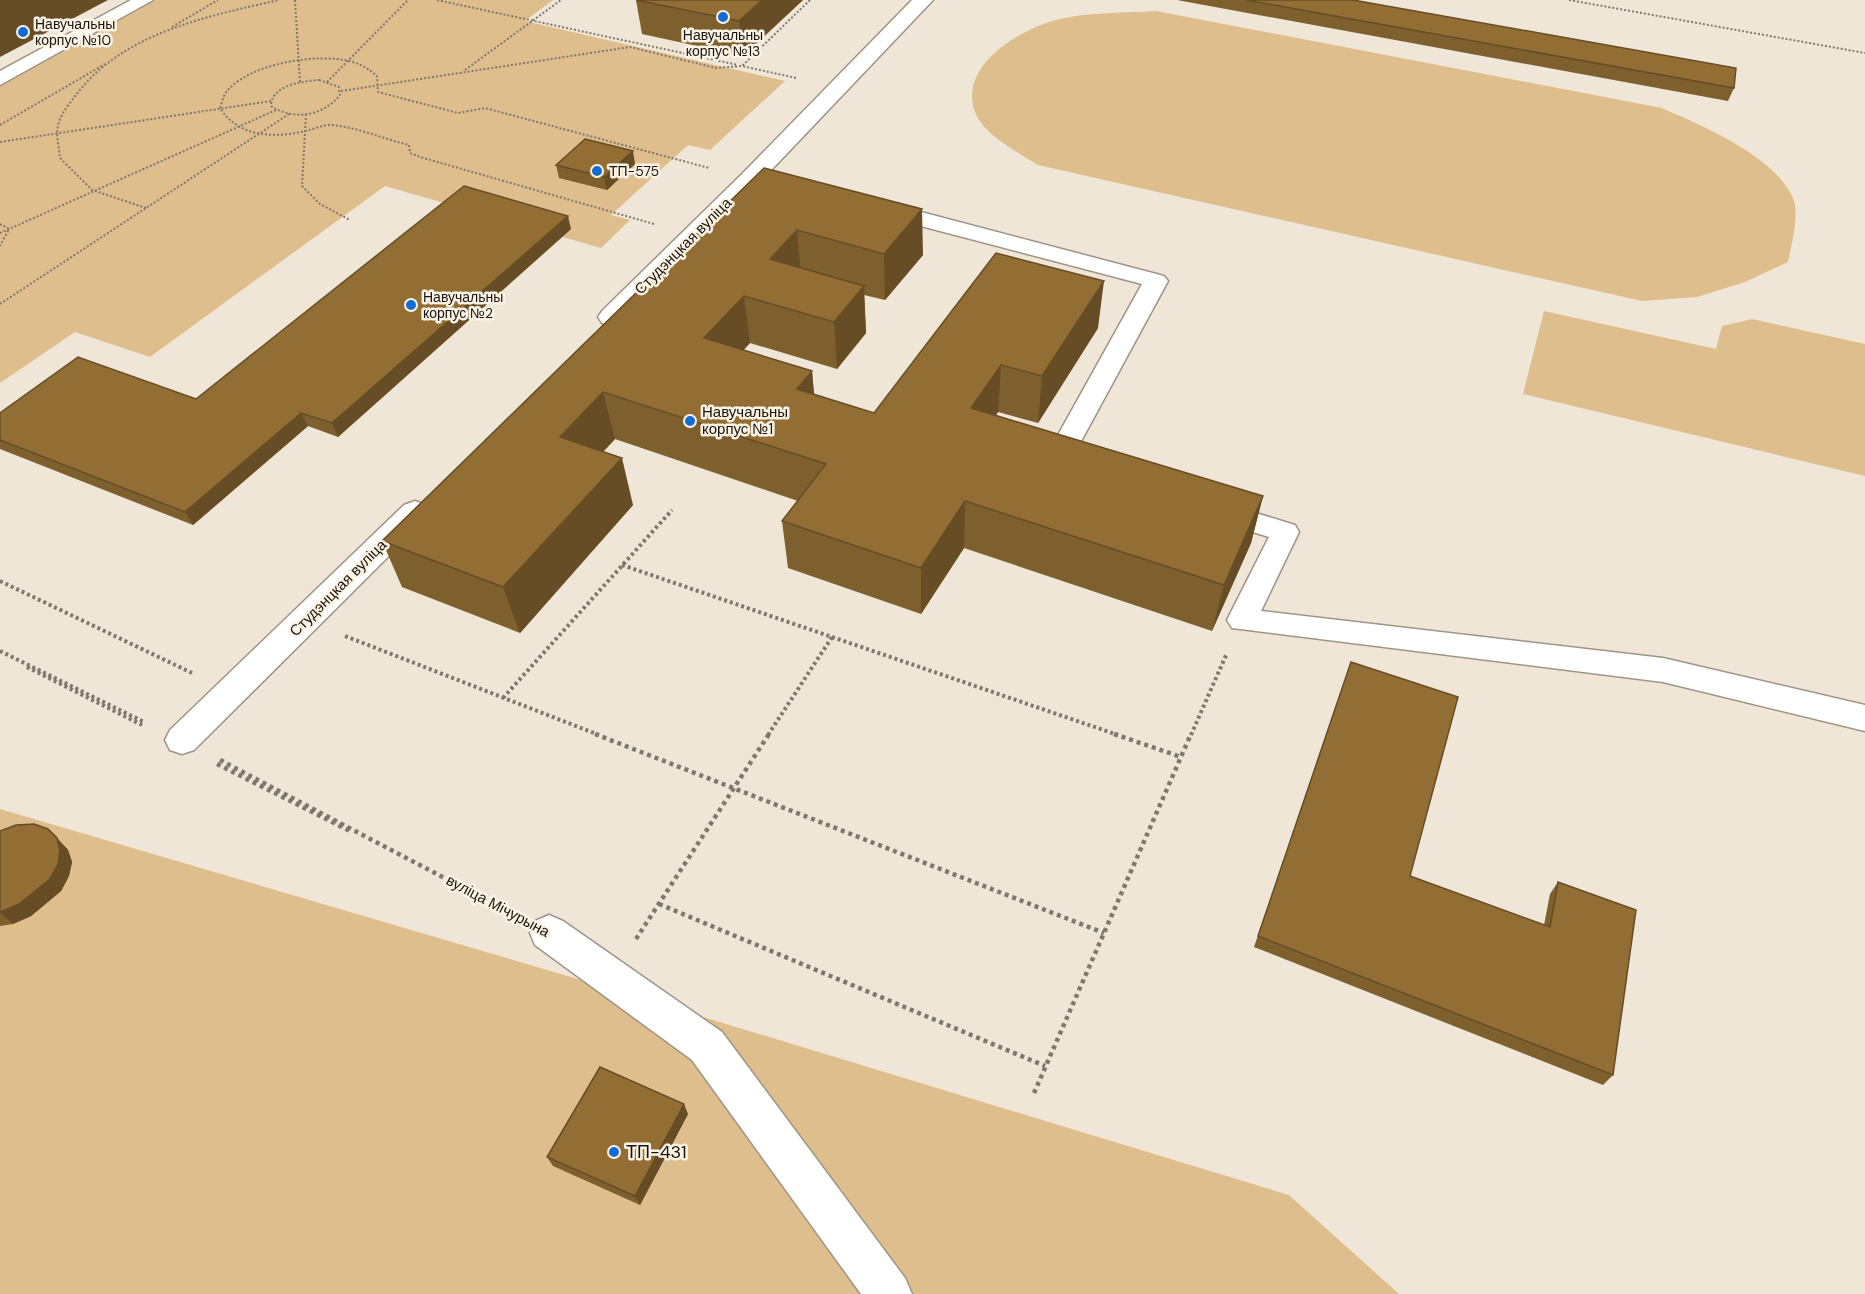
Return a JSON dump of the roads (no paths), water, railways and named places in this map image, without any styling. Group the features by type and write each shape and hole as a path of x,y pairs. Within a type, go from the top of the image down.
{"street":[{"name":"Студэнцкая вуліца","path":"592,336 694,235 760,178 838,87 923,0"},
{"name":"Студэнцкая вуліца","path":"182,740 432,495"},
{"name":"вуліца Мічурына","path":"549,933 707,1046 889,1294"}],"lane":[{"path":"0,79 144,0"},
{"path":"857,202 1156,281 1056,462 1091,473"},
{"path":"1194,504 1286,532 1242,620 1663,670 1865,718"}],"place":[{"name":"Навучальны корпус №13","path":"723,17"},
{"name":"Навучальны корпус №10","path":"23,32"},
{"name":"ТП-575","path":"597,171"},
{"name":"Навучальны корпус №2","path":"411,305"},
{"name":"Навучальны корпус №1","path":"690,421"},
{"name":"ТП-431","path":"614,1152"}]}
